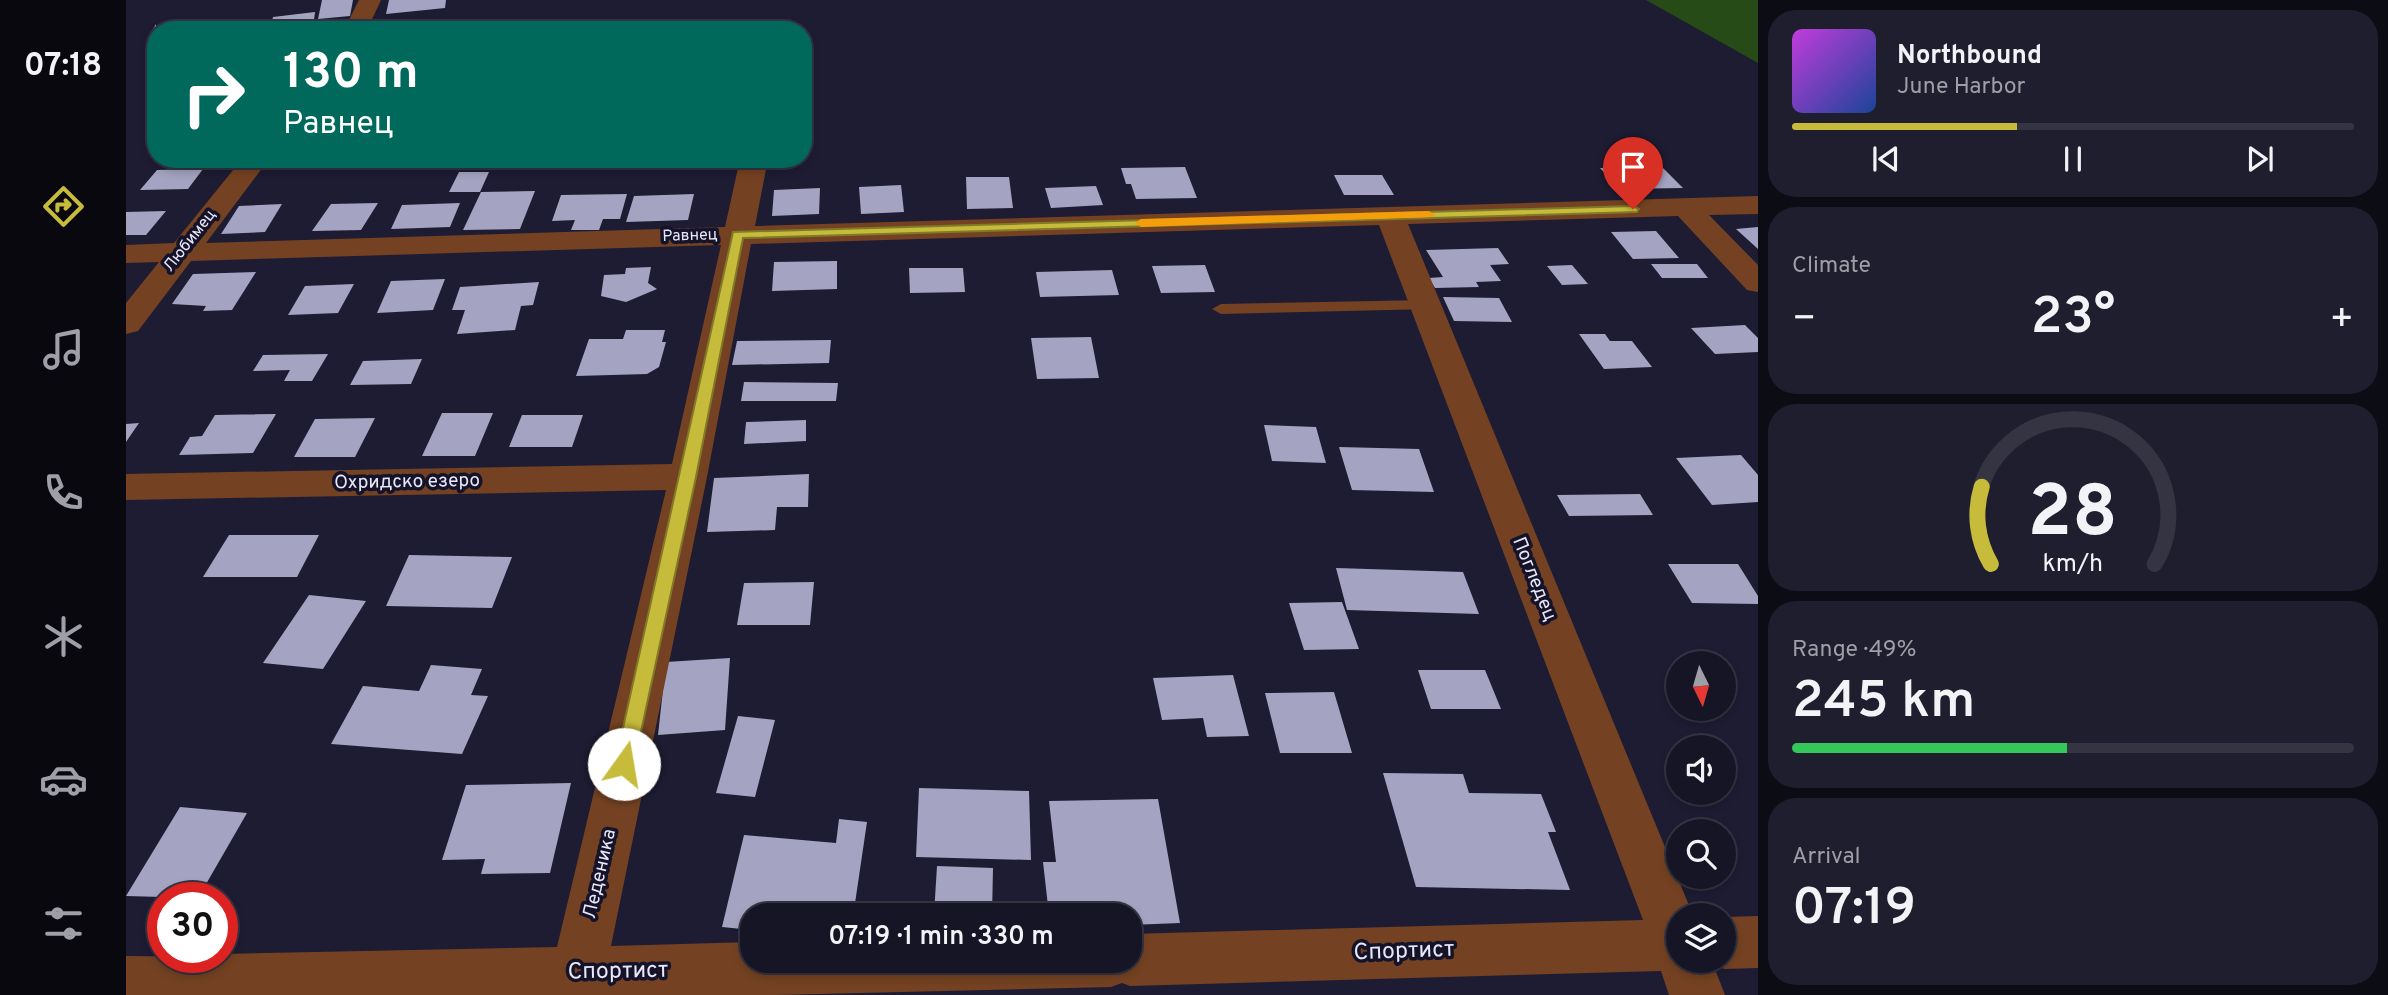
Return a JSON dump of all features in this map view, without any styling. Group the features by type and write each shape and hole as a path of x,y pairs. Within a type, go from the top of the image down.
{"street":[{"path":"360,21 370,0"},
{"name":"Любимец","path":"126,324 249,168"},
{"name":"Леденика","path":"578,972 688,477 752,168"},
{"name":"Равнец","path":"126,254 1758,205"},
{"path":"1686,208 1758,283"},
{"name":"Погледец","path":"1390,216 1666,914"},
{"name":"Охридско езеро","path":"126,488 688,477"},
{"path":"1736,943 1758,942"},
{"name":"Спортист","path":"1142,960 1666,944"},
{"name":"Спортист","path":"126,983 578,972 775,983 928,973"},
{"path":"1689,973 1697,995"}],"lane":[{"path":"1221,309 1426,305"}],"green space":[{"path":"1646,0 1758,0 1758,63"}],"building":[{"path":"322,0 353,0 350,16 318,19"},
{"path":"389,0 446,0 445,8 386,14"},
{"path":"315,12 314,21 272,21 273,17"},
{"path":"1661,166 1683,188 1619,189 1600,168"},
{"path":"1185,167 1197,198 1136,199 1131,184 1126,184 1121,168"},
{"path":"203,169 188,189 140,190 157,170"},
{"path":"459,172 489,172 480,192 449,192"},
{"path":"1334,175 1382,175 1394,195 1344,195"},
{"path":"966,177 1009,177 1013,208 967,209"},
{"path":"901,185 904,212 861,214 859,187"},
{"path":"1096,186 1103,205 1051,208 1045,188"},
{"path":"820,188 819,214 772,216 774,190"},
{"path":"535,191 520,229 463,230 481,192"},
{"path":"627,194 620,219 603,219 599,230 571,230 575,220 552,221 561,195"},
{"path":"694,194 688,220 626,222 634,196"},
{"path":"378,203 361,230 312,231 331,204"},
{"path":"460,203 450,227 391,229 402,205"},
{"path":"282,204 265,232 221,234 239,206"},
{"path":"166,211 146,235 126,235 126,212"},
{"path":"1758,227 1758,249 1736,229"},
{"path":"1656,231 1679,258 1633,259 1611,232"},
{"path":"1498,248 1509,264 1490,265 1501,281 1476,282 1479,287 1435,288 1429,278 1443,277 1426,250"},
{"path":"837,261 837,289 772,291 774,262"},
{"path":"1651,264 1697,264 1708,278 1662,278"},
{"path":"1205,265 1215,292 1161,293 1152,266"},
{"path":"1572,265 1588,284 1562,285 1547,266"},
{"path":"651,267 648,283 657,289 626,302 601,296 604,275 625,274 626,268"},
{"path":"909,268 963,268 965,292 910,293"},
{"path":"1112,270 1119,295 1040,297 1036,272"},
{"path":"256,272 232,310 203,311 206,306 172,304 193,274"},
{"path":"445,279 433,310 377,313 391,281"},
{"path":"539,282 533,305 521,306 515,330 457,334 465,310 452,310 460,287"},
{"path":"354,284 338,313 288,315 305,286"},
{"path":"1443,297 1499,298 1512,322 1454,321"},
{"path":"1745,325 1758,338 1758,352 1715,354 1691,328"},
{"path":"626,330 665,330 662,342 666,342 659,367 647,374 576,376 589,339 623,339"},
{"path":"1579,334 1605,334 1610,341 1632,341 1652,367 1604,369"},
{"path":"1091,337 1099,378 1037,379 1031,338"},
{"path":"831,340 829,363 732,365 737,341"},
{"path":"328,354 312,381 284,381 290,370 253,371 263,355"},
{"path":"422,359 411,384 350,385 363,361"},
{"path":"744,382 838,383 836,401 741,401"},
{"path":"442,413 493,413 475,456 422,456"},
{"path":"276,414 253,453 179,455 190,437 202,436 215,415"},
{"path":"522,415 583,415 572,447 509,447"},
{"path":"375,418 355,457 294,457 315,419"},
{"path":"806,420 806,441 744,444 746,422"},
{"path":"139,423 126,442 126,424"},
{"path":"1264,425 1316,427 1326,463 1272,461"},
{"path":"1339,447 1419,449 1434,492 1352,490"},
{"path":"1741,455 1758,475 1758,502 1712,505 1676,458"},
{"path":"809,474 808,507 777,507 775,530 707,532 714,478"},
{"path":"1640,494 1653,515 1569,516 1557,495"},
{"path":"229,535 319,535 297,577 203,577"},
{"path":"409,555 512,557 492,608 386,606"},
{"path":"1668,564 1738,564 1758,596 1758,604 1692,603"},
{"path":"1336,568 1463,572 1479,614 1347,610"},
{"path":"814,582 810,625 737,625 744,583"},
{"path":"309,595 366,601 323,669 263,663"},
{"path":"1342,602 1359,649 1304,650 1289,603"},
{"path":"730,658 725,730 658,735 666,662"},
{"path":"431,665 482,669 471,695 488,696 462,754 331,744 363,686 419,691"},
{"path":"1418,670 1485,670 1501,709 1431,709"},
{"path":"1233,675 1249,736 1207,737 1203,718 1162,720 1153,678"},
{"path":"1334,692 1352,753 1280,753 1265,693"},
{"path":"738,716 775,720 755,797 716,793"},
{"path":"1383,773 1463,774 1469,793 1541,794 1556,832 1548,832 1570,890 1416,887"},
{"path":"571,783 550,873 481,874 485,859 442,860 466,785"},
{"path":"919,788 1029,791 1031,860 916,857"},
{"path":"1158,799 1180,923 1142,925 1142,903 1048,903 1043,862 1056,862 1049,801"},
{"path":"180,807 247,813 207,882 147,882 147,897 126,896"},
{"path":"839,819 867,822 855,903 740,903 740,929 722,927 744,835 836,843"},
{"path":"937,866 993,868 992,903 935,903"}],"slow traffic":[{"path":"1141,223 1429,215"}],"route":[{"path":"624,764 688,477 737,235 1633,209"}]}
